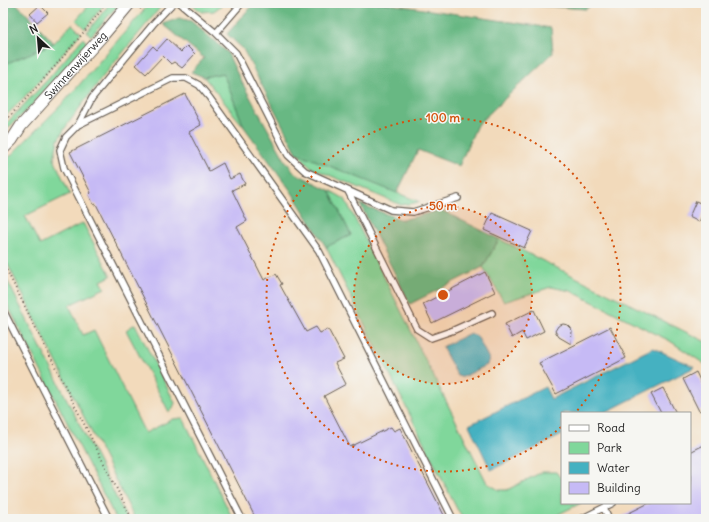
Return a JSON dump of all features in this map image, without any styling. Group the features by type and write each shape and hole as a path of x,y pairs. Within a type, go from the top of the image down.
{"street":[{"name":"Swinnenwijerweg","path":"3,149 12,140 21,126 130,3"},
{"name":"Swinnenwijerweg","path":"3,139 21,126"}],"lane":[{"path":"173,3 154,23 92,98 78,125 66,137 60,150 64,168 242,519"},
{"path":"180,3 236,52 288,155 305,170 390,210 413,212 458,198"},
{"path":"216,33 242,3"},
{"path":"78,125 173,78 186,78 199,85 319,251 453,519"},
{"path":"348,191 417,329 431,338 454,330 492,313"},
{"path":"3,310 109,519"},
{"path":"581,519 611,504"},
{"path":"604,508 609,519"}],"path":[{"path":"3,123 37,88 107,3"},
{"path":"3,263 132,519"}],"green space":[{"path":"3,3 16,3 54,43 3,65"},
{"path":"91,3 105,3 85,29 76,20"},
{"path":"110,3 120,3 91,36 87,32"},
{"path":"150,3 164,3 101,79 67,125 58,140 54,159 70,194 25,216 40,245 83,223 111,276 101,281 105,288 69,305 83,335 94,330 145,433 173,419 183,418 233,519 135,519 3,255 3,163 66,100"},
{"path":"191,3 220,3 222,5 214,11 201,12"},
{"path":"254,3 383,3 551,28 553,53 477,125 459,166 418,150 397,193 297,153 243,49 227,34"},
{"path":"504,3 594,3 586,9"},
{"path":"179,18 191,21 227,52 239,77 285,160 295,173 329,190 351,235 326,247 291,191 244,127 223,73 204,77 191,72 204,58 163,24"},
{"path":"72,24 81,33 35,86 3,119 3,65 54,43"},
{"path":"83,38 87,43 31,106 3,133 3,127 48,79"},
{"path":"223,73 244,127 204,77"},
{"path":"297,153 420,202 401,205 312,168"},
{"path":"329,190 345,199 487,483 499,490 507,490 542,472 556,472 561,479 561,504 579,504 549,519 464,519 457,509 326,247 351,235"},
{"path":"360,204 402,220 441,210 499,239 483,267 410,304"},
{"path":"499,239 706,342 706,365 670,341 571,291 551,287 504,302 483,267"},
{"path":"3,272 127,519 116,519 3,296"},
{"path":"135,324 175,403 172,410 169,412 126,330"}],"water":[{"path":"470,333 477,336 489,359 487,365 463,377 457,375 442,347"},
{"path":"653,348 695,367 606,412 561,412 561,435 491,470 469,425 545,387 551,399"}],"building":[{"path":"40,5 48,13 37,22 30,14"},
{"path":"167,39 181,52 187,46 195,54 182,68 174,62 171,64 163,56 146,74 136,65 153,46 157,50"},
{"path":"185,94 201,125 189,132 209,171 223,163 230,179 240,174 245,184 232,190 247,221 237,227 264,280 276,274 282,284 280,285 306,332 316,327 320,333 328,329 344,359 335,363 346,384 324,396 350,447 391,427 394,431 400,428 446,519 256,519 96,204 94,205 89,195 91,193 70,152"},
{"path":"696,201 706,206 699,222 689,217"},
{"path":"492,213 532,231 524,248 484,230"},
{"path":"485,272 495,292 432,323 423,304"},
{"path":"534,310 544,331 526,340 522,332 512,338 505,324"},
{"path":"563,324 568,325 571,328 571,344 559,337 555,331 558,326"},
{"path":"610,327 626,358 556,394 539,363"},
{"path":"696,372 706,393 706,407 699,411 683,379"},
{"path":"663,388 675,412 660,412 651,394"},
{"path":"706,444 706,519 617,519 647,504 691,504 691,452"}]}
